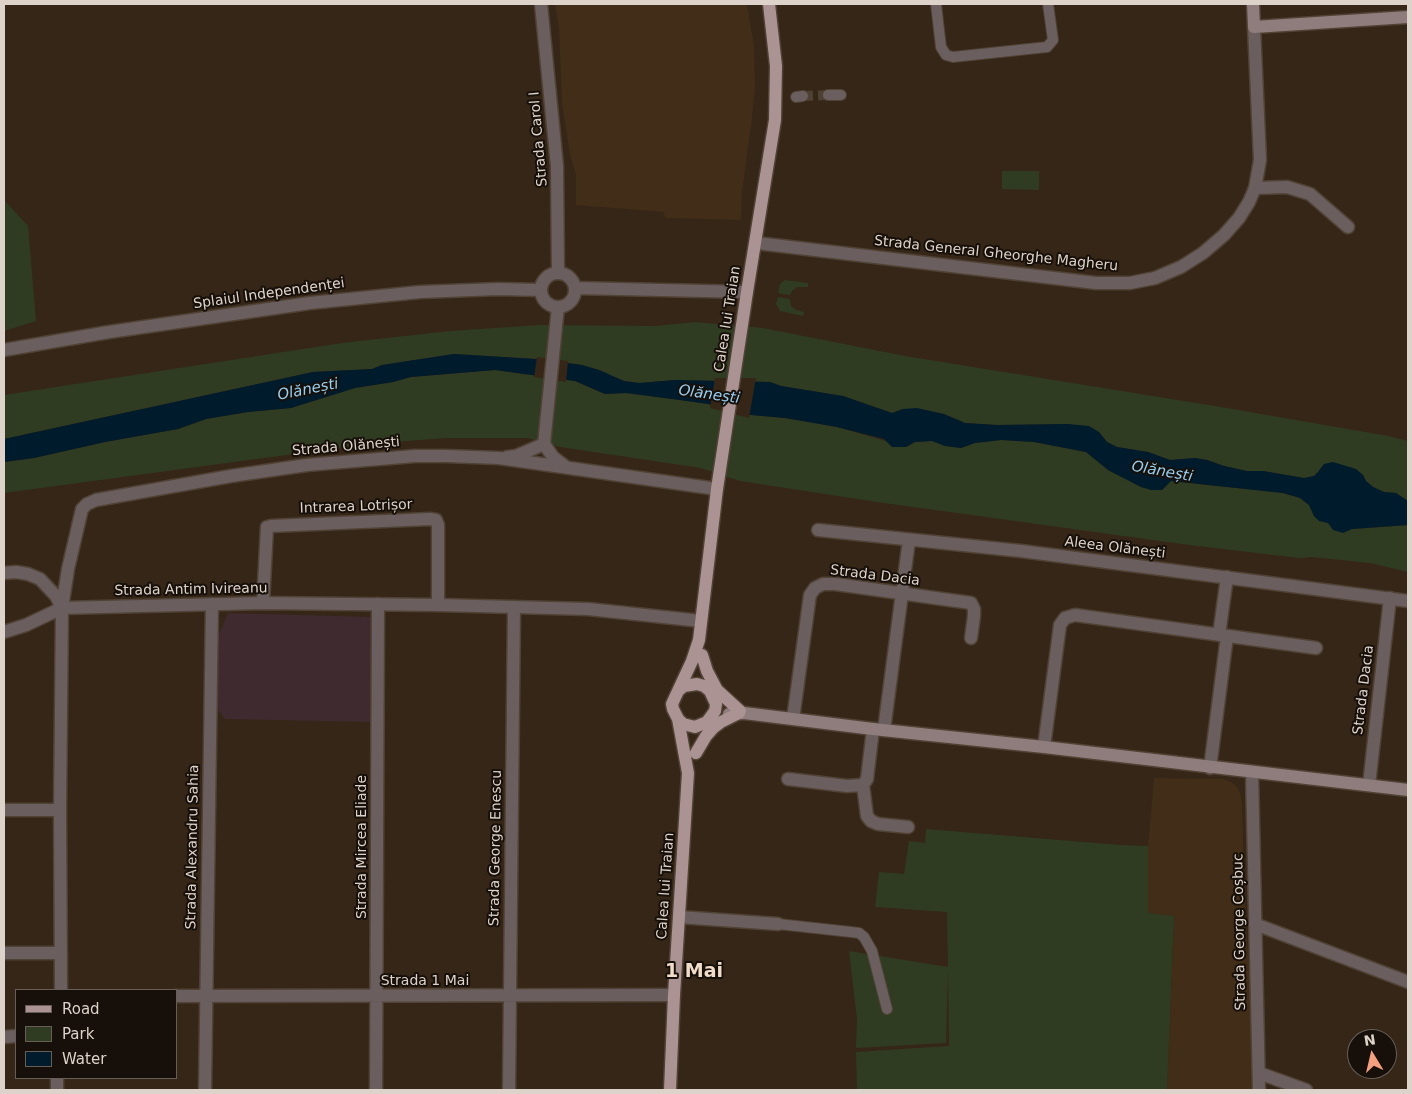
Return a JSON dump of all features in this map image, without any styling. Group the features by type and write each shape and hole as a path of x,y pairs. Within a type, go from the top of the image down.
{"main road":[{"name":"Calea lui Traian","path":"678,691 692,661 699,640 717,489 773,135 776,105 776,66 769,4"},
{"name":"Strada General Gheorghe Magheru","path":"1253,4 1254,28"},
{"path":"1254,28 1408,17"},
{"name":"Calea lui Traian","path":"699,640 712,694"},
{"path":"702,655 707,671 717,690 741,712"},
{"path":"741,712 710,720 695,727 682,724 678,720 672,704 678,691 684,686 694,684 704,686 725,705 741,712 1408,790"},
{"path":"710,720 716,704 712,694"},
{"path":"696,753 713,728 741,712"},
{"name":"Calea lui Traian","path":"670,1090 688,773 678,720"},
{"name":"Calea lui Traian","path":"688,773 710,720"}],"street":[{"name":"Strada Carol I","path":"541,4 557,166 558,272"},
{"path":"936,4 941,47 946,55 953,57 1042,49 1046,47 1053,40 1048,4"},
{"name":"Strada General Gheorghe Magheru","path":"756,243 1096,283 1130,283 1155,278 1181,267 1203,253 1224,235 1249,202 1255,188 1260,160 1254,28"},
{"path":"828,95 841,95"},
{"path":"1255,188 1287,187 1310,194 1348,227"},
{"path":"558,272 568,275 575,288 569,303 558,307 544,300 540,290 548,276 558,272"},
{"path":"575,288 747,292"},
{"name":"Splaiul Independenței","path":"4,350 109,332 310,303 420,292 498,289 540,290"},
{"path":"558,307 544,444 554,457 569,469"},
{"path":"499,458 516,456 544,444"},
{"name":"Strada Olănești","path":"62,608 82,509 87,504 96,500 195,482 306,465 415,456 446,456 499,458 717,489"},
{"name":"Intrarea Lotrișor","path":"263,603 267,527 430,519 436,520 438,525 438,605"},
{"name":"Aleea Olănești","path":"818,530 1020,551 1408,601"},
{"path":"908,828 878,824 871,821 867,816 863,785 867,779 878,729 902,594 909,540"},
{"path":"4,573 22,573 40,579 56,596 62,608 61,989"},
{"path":"1210,768 1227,577"},
{"name":"Strada Dacia","path":"793,719 810,595 815,588 823,584 835,584 971,603 974,609 974,616 971,638"},
{"name":"Strada Dacia","path":"1368,785 1390,598"},
{"name":"Strada Antim Ivireanu","path":"62,608 263,603 438,605 610,610 701,621"},
{"name":"Strada Alexandru Sahia","path":"204,1090 212,604"},
{"name":"Strada Mircea Eliade","path":"376,1090 378,604"},
{"name":"Strada George Enescu","path":"509,1090 514,607"},
{"path":"4,632 26,625 62,608"},
{"path":"1044,747 1060,625 1065,618 1075,615 1316,648"},
{"name":"Strada George Coșbuc","path":"1252,773 1259,1090"},
{"path":"788,779 848,786 863,785"},
{"path":"4,810 60,810"},
{"path":"679,917 778,924 859,934 864,937 872,951 886,1009"},
{"path":"1255,924 1408,982"},
{"path":"4,953 61,953"},
{"name":"Strada 1 Mai","path":"178,996 674,995"},
{"path":"1259,1073 1306,1090"}],"shaded area":[{"path":"555,4 747,4 754,45 755,87 742,192 741,220 665,218 664,212 576,205 576,175 570,155 562,103 559,28"},
{"path":"228,613 373,617 370,722 225,719 218,710 217,638"},
{"path":"1154,778 1224,779 1237,787 1240,793 1242,802 1245,908 1256,1085 1271,1090 1167,1090 1174,916 1148,913 1148,846"}],"green space":[{"path":"1002,171 1039,171 1039,190 1002,189"},
{"path":"4,200 28,226 36,321 4,331"},
{"path":"785,280 808,283 808,287 797,287 790,295 778,293 780,284"},
{"path":"778,297 790,299 791,306 796,310 804,312 803,316 780,311 776,304"},
{"path":"695,322 763,328 905,356 1221,407 1408,441 1408,501 1396,493 1384,492 1373,487 1366,481 1363,475 1324,464 1314,476 1304,478 1263,471 1247,471 1195,458 1170,460 1148,452 1117,447 1107,442 1099,432 1068,424 997,425 965,423 944,414 903,409 892,413 843,396 781,386 770,382 675,380 640,383 624,381 582,365 536,359 454,354 382,365 372,369 313,372 4,439 4,395 342,343 450,331 540,325 656,326"},
{"path":"495,370 575,381 605,394 626,393 680,400 708,404 751,415 785,418 837,427 906,447 915,442 932,441 945,446 961,448 975,443 1001,440 1034,442 1086,452 1108,470 1141,487 1162,490 1171,481 1283,493 1300,498 1309,505 1314,516 1328,523 1352,529 1408,525 1408,572 1370,563 1312,557 1299,558 1189,545 877,502 740,481 701,468 560,447 528,438 446,438 368,444 4,493 4,462 34,458 105,442 178,429 206,419 248,412 291,408 355,388 411,377"},
{"path":"926,829 1148,846 1148,913 1174,916 1167,1090 857,1090 856,1052 949,1046 948,969 946,1043 856,1048 857,1019 849,951 948,967 947,912 875,907 879,872 904,874 909,841 925,843"}],"water":[{"name":"Olănești","path":"454,354 536,359 582,365 624,381 639,383 675,380 770,382 781,386 843,396 892,413 903,409 917,408 944,414 965,423 1089,426 1099,432 1107,442 1117,447 1148,452 1170,460 1195,458 1207,460 1247,471 1263,471 1304,478 1314,476 1324,464 1333,462 1356,469 1373,487 1384,492 1396,493 1408,501 1408,525 1352,529 1343,533 1333,530 1328,523 1319,521 1314,516 1309,505 1300,498 1283,493 1171,481 1162,490 1151,490 1108,470 1086,452 1034,442 1001,440 975,443 961,448 945,446 932,441 915,442 906,447 892,447 884,439 837,427 785,418 751,415 708,404 680,400 626,393 605,394 575,381 495,370 411,377 355,388 291,408 248,412 206,419 178,429 105,442 34,458 4,462 4,439 313,372 372,369 382,365"}],"pier":[{"path":"537,357 568,361 566,382 534,377"},
{"path":"715,378 756,378 749,418 710,408"}],"tunnel":[{"path":"803,96 828,95"}],"district":[{"name":"1 Mai","path":"694,972"}]}
